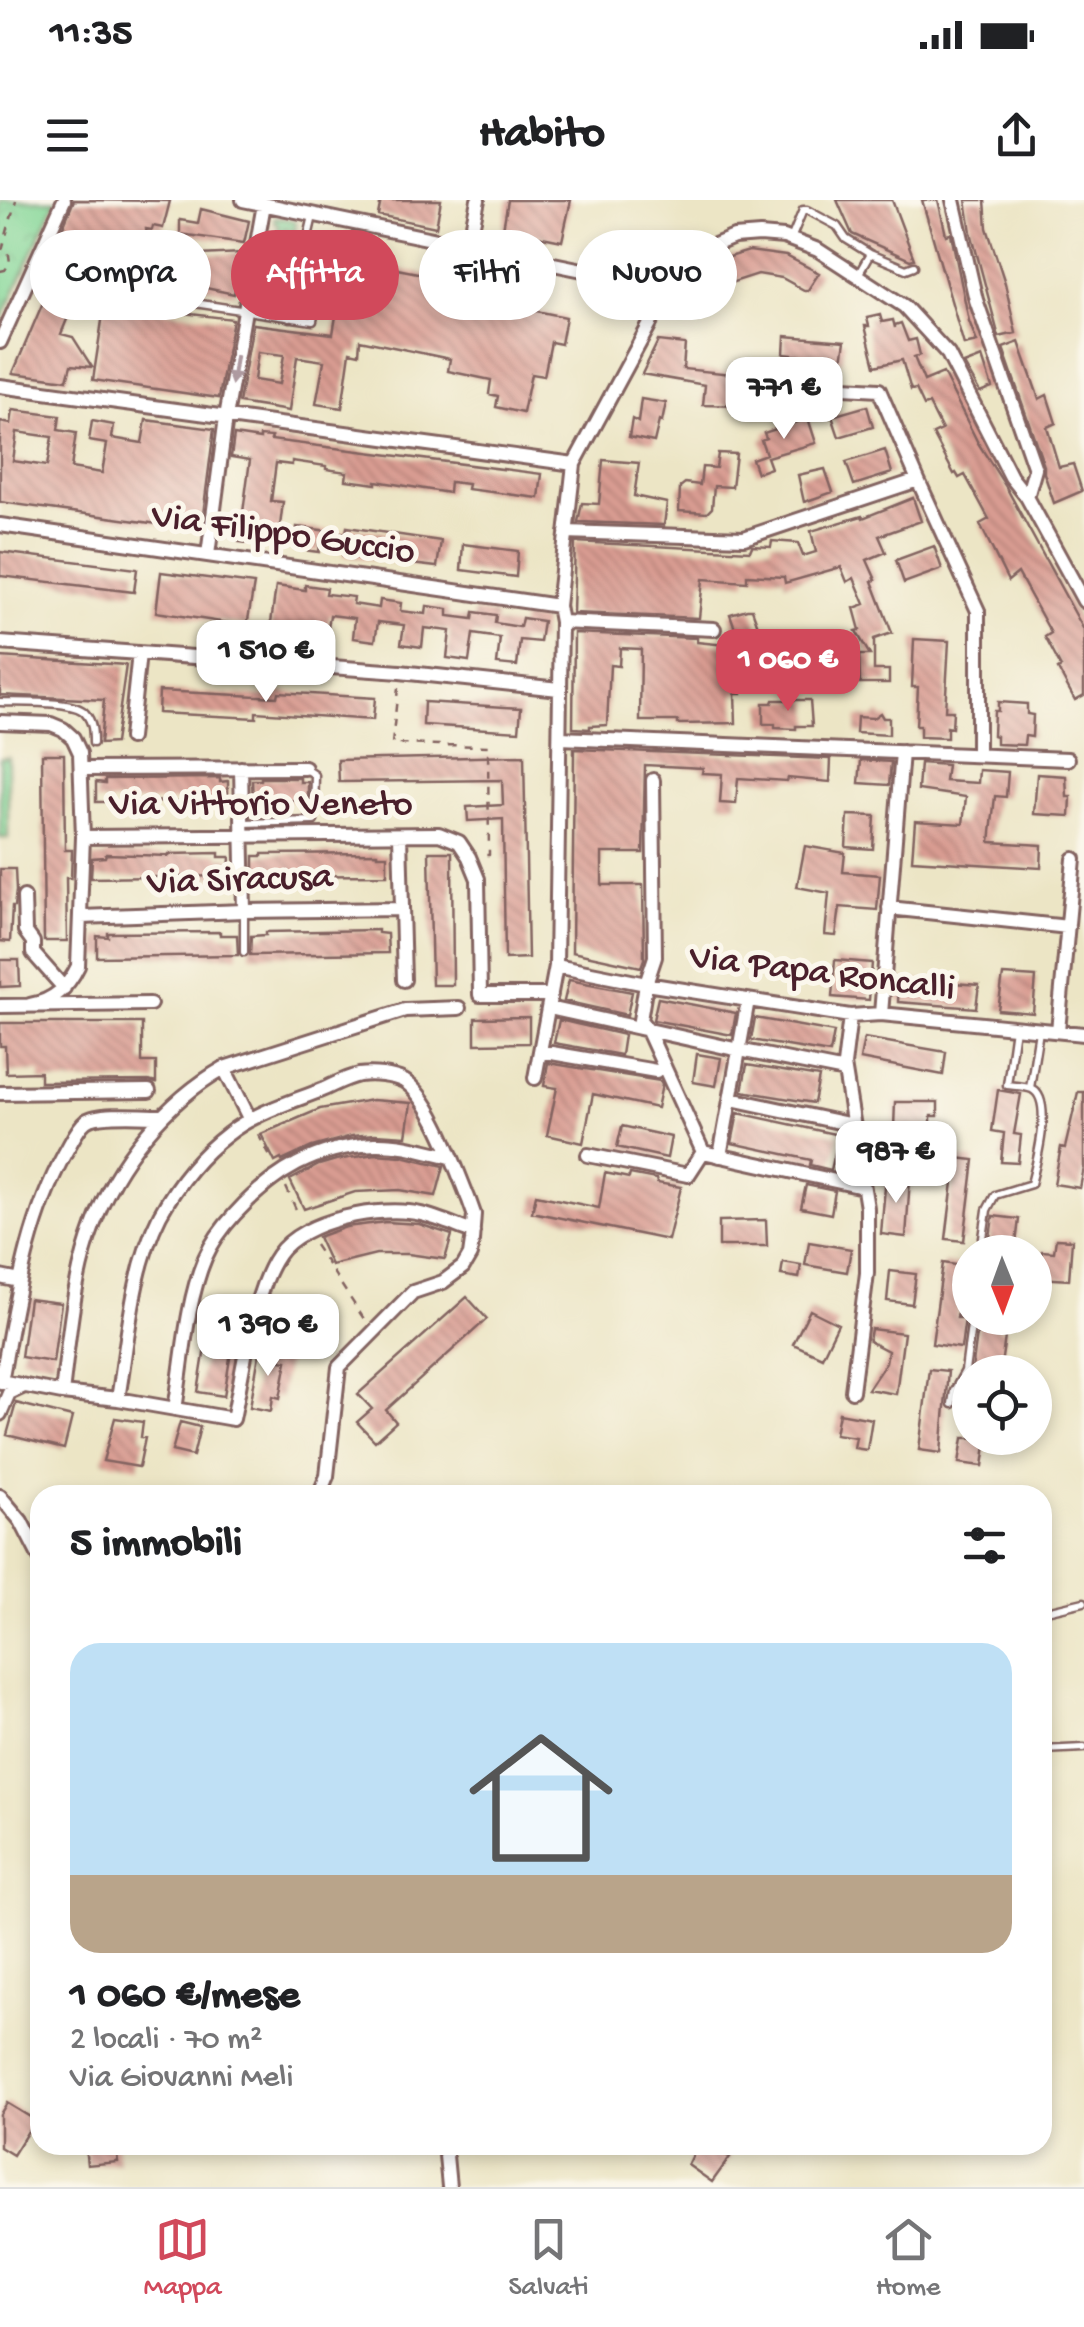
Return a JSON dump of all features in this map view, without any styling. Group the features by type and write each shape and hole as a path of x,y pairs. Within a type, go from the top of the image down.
{"street":[{"path":"0,342 64,200"},
{"path":"244,200 419,238"},
{"path":"472,230 478,200"},
{"path":"952,200 976,300 1035,469 1027,497"},
{"path":"259,230 264,204"},
{"path":"737,238 760,234 818,250 904,306 948,354 1011,477 1027,497 1084,601"},
{"path":"208,556 242,320"},
{"path":"535,1078 556,966 561,622 558,606 574,464 653,320"},
{"path":"0,386 574,464"},
{"path":"808,386 879,390 978,611 978,755"},
{"path":"566,532 744,538 918,480"},
{"name":"Via Filippo Guccio","path":"0,526 558,606"},
{"path":"561,622 714,629"},
{"path":"0,643 400,672 559,689"},
{"path":"130,738 139,653"},
{"path":"0,722 51,724 63,729 73,738 82,769 84,838 78,966 64,988 48,1001 30,1005"},
{"path":"560,738 1068,759"},
{"path":"881,1014 902,752"},
{"path":"241,768 244,911"},
{"path":"82,769 305,768"},
{"path":"653,780 655,957 640,1020 648,1029 703,1152"},
{"name":"Via Vittorio Veneto","path":"84,838 243,829 439,834 459,842 470,857"},
{"path":"400,835 404,980"},
{"path":"470,857 478,879 480,995 550,1001 648,1029 845,1071"},
{"path":"1058,1031 1074,859"},
{"path":"24,897 25,931 34,942 32,953 64,988"},
{"path":"889,908 1068,927"},
{"name":"Via Siracusa","path":"81,917 401,909"},
{"name":"Via Papa Roncalli","path":"556,966 850,1016 881,1014 1084,1034"},
{"path":"720,1156 748,1000"},
{"path":"0,1006 150,1004"},
{"path":"62,1393 74,1302 93,1226 128,1161 162,1116 199,1082 224,1068 405,1010 459,1008"},
{"path":"850,1016 845,1071 867,1208 866,1274 852,1391"},
{"path":"540,1050 656,1071"},
{"path":"224,1068 250,1120"},
{"path":"118,1400 142,1268 159,1218 180,1184 212,1146 250,1120 357,1075 402,1080 416,1091 429,1111 474,1214 470,1254 463,1267 443,1282 414,1292 339,1367 323,1485"},
{"path":"0,1093 149,1090"},
{"path":"730,1099 852,1125"},
{"path":"162,1116 96,1117 82,1125 51,1180 34,1221 1,1382 234,1419 258,1302 278,1254 289,1242 306,1232 363,1213 392,1211 421,1214 472,1232"},
{"path":"175,1410 198,1278 223,1227 250,1198 279,1172 329,1152 375,1144 451,1157"},
{"path":"588,1155 688,1176 703,1152"},
{"path":"703,1152 863,1186"},
{"path":"0,1277 20,1281"},
{"path":"0,1414 9,1393 22,1386"},
{"path":"0,1496 30,1539"},
{"path":"446,2155 449,2187"}],"lane":[{"path":"791,240 802,210 807,210 836,226 846,239 870,254 906,269 914,266"},
{"path":"309,230 313,215"},
{"path":"858,276 870,254"},
{"path":"0,702 76,706 87,714 93,728 93,743"},
{"path":"243,829 314,821 315,776 305,768"},
{"path":"244,911 244,952"},
{"path":"983,1235 987,1210 996,1195 1031,1184 1042,1124 1042,1104 1036,1092 1007,1085 1015,1027"},
{"path":"1030,1088 1039,1029"},
{"path":"1052,1610 1084,1602"},
{"path":"1052,1750 1084,1748"}],"path":[{"path":"0,271 10,263 1,250 16,200"},
{"path":"400,672 392,744 488,746 489,855 470,857"},
{"path":"250,1120 306,1232 373,1331"}],"green space":[{"path":"0,200 56,200 42,230 30,230 30,258 0,324"},
{"path":"275,217 296,221 295,230 278,230"},
{"path":"8,757 8,838 0,838 0,758"}],"building":[{"path":"74,200 170,201 163,228 62,230"},
{"path":"381,200 441,200 436,227 378,215"},
{"path":"508,200 571,200 562,241 556,240 556,230 503,229"},
{"path":"837,200 892,200 914,259 852,234"},
{"path":"922,200 938,200 946,235 951,234 977,342 964,345"},
{"path":"966,200 985,200 987,228 1016,333 999,337"},
{"path":"201,209 249,221 247,230 231,230 231,241 211,238 211,230 180,230 180,220 198,223"},
{"path":"749,251 786,256 819,273 808,290 782,278 758,274 737,281 737,255"},
{"path":"211,254 231,254 231,293 211,289"},
{"path":"399,269 419,273 419,320 566,317 561,344 551,342 544,376 531,374 523,413 496,407 498,396 489,394 491,380 448,371 450,359 360,340 359,354 350,352 342,408 316,404 324,361 297,357 289,411 239,403 253,324 333,334 335,320 399,320","holes":["258,352 284,355 279,384 254,380"]},
{"path":"880,315 882,322 893,320 895,328 901,323 908,341 916,339 920,355 914,357 924,381 943,373 1084,630 1084,695 1075,700 1045,637 1051,633 1018,573 1008,581 980,524 989,519 965,475 959,478 954,474 933,434 942,430 929,404 924,406 916,389 911,390 902,360 875,366 865,326 869,326 867,318"},
{"path":"211,316 233,320 219,398 93,380 102,320 211,320"},
{"path":"36,320 67,320 61,334 73,337 92,367 71,365 67,380 13,373"},
{"path":"785,336 845,341 842,361 784,354"},
{"path":"658,341 685,344 683,369 780,379 778,399 768,397 768,402 747,399 746,395 743,406 703,405 705,385 642,374"},
{"path":"1019,342 1039,399 1047,395 1056,423 1047,427 1059,467 1073,464 1082,491 1054,503 1003,348"},
{"path":"982,357 992,387 980,392 964,364"},
{"path":"641,399 666,403 654,442 629,437 632,419 638,422"},
{"path":"867,406 873,427 839,437 832,416"},
{"path":"13,410 60,416 58,430 76,433 71,468 102,473 107,444 89,441 92,421 114,425 112,438 142,443 146,420 214,429 201,530 0,502 0,422 11,424","holes":["17,432 52,437 47,466 13,461"]},
{"path":"808,418 816,443 767,457 771,468 757,473 752,459 766,454 761,440 766,438 764,433"},
{"path":"234,435 542,474 539,498 467,489 468,484 450,482 449,493 376,484 346,480 347,472 326,466 276,463 271,501 283,502 279,534 267,533 265,545 239,542 250,460 231,457"},
{"path":"885,450 892,473 854,485 846,462"},
{"path":"718,453 736,454 732,487 714,486 712,508 707,513 679,511 680,487 685,483 700,485 702,467 716,468"},
{"path":"603,460 639,463 634,496 667,503 664,525 578,522 582,503 599,504"},
{"path":"825,469 833,492 804,502 798,475"},
{"path":"913,498 921,521 879,536 886,552 867,560 892,633 874,639 874,670 889,670 889,683 860,683 859,655 870,655 856,631 860,630 854,608 865,604 854,578 847,582 841,567 785,583 784,577 747,575 747,582 703,579 699,618 573,613 575,542 750,551 752,546 771,547 772,541 798,543 803,556 816,552 811,531 863,518"},
{"path":"297,527 346,533 347,527 441,541 437,567 343,556 345,546 320,542 319,552 295,549"},
{"path":"463,544 518,551 516,577 461,570"},
{"path":"934,546 942,569 904,583 896,560"},
{"path":"0,552 137,569 134,592 0,576"},
{"path":"161,572 254,584 247,626 156,612"},
{"path":"305,585 327,588 326,594 354,597 353,604 379,608 380,600 401,603 400,611 426,614 427,606 448,609 448,616 473,619 474,612 496,615 495,623 520,627 522,618 543,621 540,642 520,640 517,666 497,664 500,638 473,634 469,661 447,658 450,631 424,628 422,647 401,644 404,625 378,622 375,641 353,638 355,618 330,615 327,635 270,630 276,586 305,590"},
{"path":"752,609 765,645 759,647 757,670 741,668 741,693 735,693 736,723 640,721 641,649 620,648 619,666 610,665 607,725 573,728 574,633 697,638 697,642 726,645 737,634 730,614"},
{"path":"914,639 949,641 945,711 953,711 947,738 920,737 920,726 916,726 918,687 912,687"},
{"path":"811,652 833,652 834,670 825,670 826,681 811,681"},
{"path":"0,657 126,665 115,743 100,744 104,700 0,695"},
{"path":"159,691 375,698 373,720 256,712 256,718 158,713"},
{"path":"810,700 812,726 796,729 763,724 763,703"},
{"path":"424,702 521,708 519,731 423,725"},
{"path":"998,702 1027,704 1027,714 1033,715 1032,737 1025,736 1024,745 996,744 994,711 998,711"},
{"path":"880,713 889,718 889,735 856,733 857,717 873,718"},
{"path":"574,749 831,759 830,782 738,778 736,804 720,803 722,774 702,773 703,768 645,765 643,853 602,853 602,885 643,885 641,967 572,952"},
{"path":"42,754 64,754 65,850 72,850 71,878 66,878 67,941 44,941"},
{"path":"524,756 528,958 505,959 503,819 468,821 467,807 503,805 502,780 339,782 338,760"},
{"path":"861,760 891,762 889,785 859,783"},
{"path":"920,763 947,765 945,781 978,783 979,770 1008,772 1006,797 995,796 990,842 1042,845 1041,868 912,860 915,821 963,824 966,797 918,790"},
{"path":"1037,774 1066,776 1070,816 1034,814"},
{"path":"220,778 220,782 228,781 228,801 96,802 96,782 105,783 105,779"},
{"path":"300,778 300,782 308,782 308,800 253,801 252,780"},
{"path":"848,815 875,816 873,849 846,847"},
{"path":"805,846 845,853 843,872 880,875 877,910 840,907 836,936 825,935 829,893 797,887"},
{"path":"429,852 452,852 453,985 432,985"},
{"path":"219,853 219,857 230,857 229,876 91,878 92,858 106,854"},
{"path":"262,854 387,855 387,875 254,876 254,856"},
{"path":"0,869 15,869 10,942 0,941"},
{"path":"378,930 387,934 388,953 250,955 251,936 266,932"},
{"path":"108,933 237,935 238,955 97,957 97,936 108,937"},
{"path":"0,960 19,960 20,986 0,987"},
{"path":"835,960 872,963 869,1000 832,997"},
{"path":"1003,975 1036,977 1033,1013 998,1010"},
{"path":"899,979 979,985 976,1008 898,1002"},
{"path":"569,980 632,992 627,1015 564,1001"},
{"path":"658,998 736,1013 732,1035 653,1020"},
{"path":"529,1017 529,1043 475,1044 475,1018"},
{"path":"755,1018 834,1032 830,1053 751,1040"},
{"path":"559,1020 624,1035 621,1055 554,1043"},
{"path":"0,1023 142,1023 142,1062 156,1062 156,1083 40,1082 40,1072 6,1073"},
{"path":"864,1038 946,1052 943,1075 860,1059"},
{"path":"697,1054 721,1058 716,1086 693,1082"},
{"path":"548,1063 660,1081 657,1108 593,1094 583,1143 547,1135 557,1088 544,1086"},
{"path":"747,1065 819,1077 814,1103 742,1091"},
{"path":"998,1090 1021,1094 1014,1134 1021,1135 1018,1163 1001,1162 1004,1133 992,1131"},
{"path":"1078,1092 1084,1092 1084,1168 1080,1188 1054,1184"},
{"path":"372,1100 411,1103 406,1136 352,1136 275,1162 261,1134 320,1109"},
{"path":"895,1102 938,1102 938,1116 931,1116 931,1128 894,1128"},
{"path":"738,1113 839,1135 831,1170 810,1165 811,1160 732,1143"},
{"path":"622,1126 671,1137 667,1158 617,1147"},
{"path":"375,1154 444,1166 436,1196 400,1190 355,1192 304,1209 290,1180 319,1165"},
{"path":"956,1158 974,1160 965,1235 946,1239"},
{"path":"605,1173 629,1178 630,1174 681,1187 668,1240 532,1212 536,1195 599,1208"},
{"path":"886,1175 910,1178 906,1237 881,1234"},
{"path":"806,1185 835,1191 831,1214 801,1208"},
{"path":"993,1216 1019,1219 1017,1235 990,1235"},
{"path":"766,1220 767,1246 719,1246 719,1221"},
{"path":"386,1222 419,1224 452,1235 445,1259 376,1254 331,1265 318,1237 346,1227"},
{"path":"1056,1239 1072,1240 1069,1280 1052,1279"},
{"path":"809,1242 851,1249 847,1272 805,1265"},
{"path":"783,1262 801,1265 799,1278 781,1275"},
{"path":"943,1263 952,1264 952,1335 963,1335 961,1348 932,1344"},
{"path":"890,1271 916,1274 912,1304 887,1301"},
{"path":"467,1297 487,1319 386,1410 396,1422 375,1441 357,1422 372,1409 358,1394"},
{"path":"29,1299 61,1303 53,1362 21,1357"},
{"path":"810,1310 838,1324 822,1357 793,1344"},
{"path":"871,1329 904,1333 896,1394 868,1389 886,1362 888,1351 869,1341"},
{"path":"207,1335 233,1339 224,1396 198,1392"},
{"path":"977,1335 1005,1335 1002,1355 974,1355"},
{"path":"260,1349 281,1352 280,1360 287,1361 280,1398 273,1396 271,1411 250,1407"},
{"path":"929,1369 948,1371 941,1453 919,1450"},
{"path":"16,1403 72,1417 64,1449 7,1435"},
{"path":"839,1413 872,1419 867,1450 854,1448 856,1437 835,1434"},
{"path":"115,1418 143,1422 141,1437 145,1438 139,1467 103,1461"},
{"path":"180,1422 200,1427 193,1456 172,1451"},
{"path":"960,1455 985,1455 983,1466 959,1463"},
{"path":"7,2103 30,2117 30,2128 13,2155 0,2147 0,2114"},
{"path":"86,2155 117,2155 118,2162 87,2165"},
{"path":"693,2155 730,2157 712,2182 688,2165"}]}
